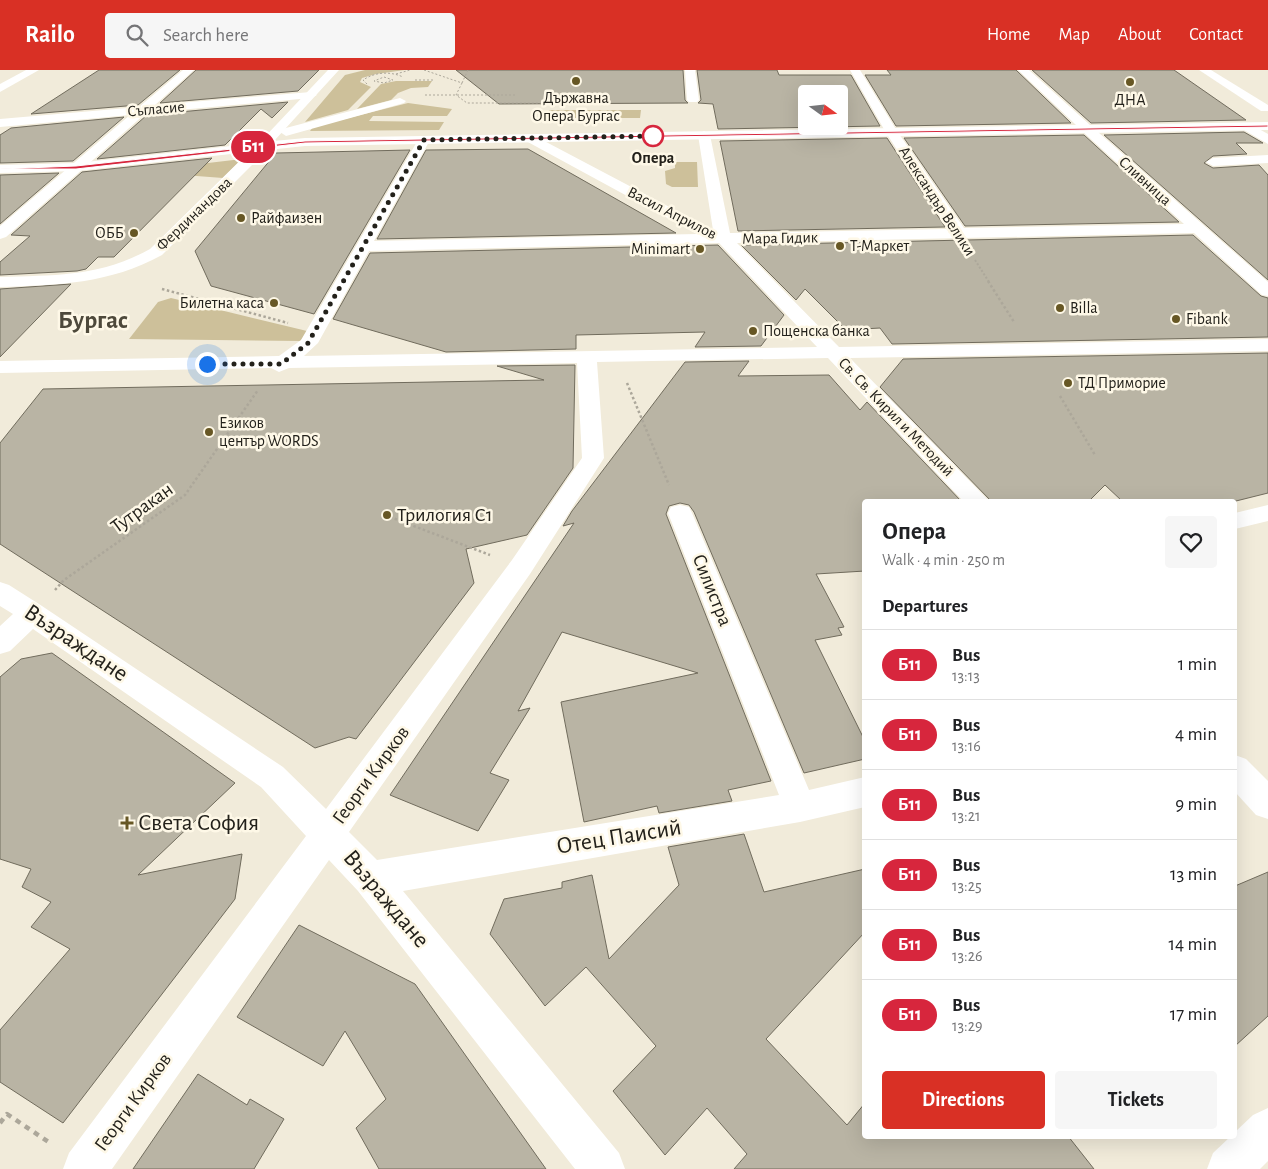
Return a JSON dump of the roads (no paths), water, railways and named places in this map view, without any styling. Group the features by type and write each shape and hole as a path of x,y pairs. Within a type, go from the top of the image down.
{"street":[{"path":"0,89 34,70"},
{"path":"0,234 189,70"},
{"name":"Фердинандова","path":"0,282 74,279 123,270 156,252 264,145 334,70"},
{"path":"690,70 692,100"},
{"name":"Александър Велики","path":"856,70 891,131 959,234"},
{"name":"Сливница","path":"1023,70 1268,291"},
{"path":"1204,70 1265,108"},
{"name":"Съгласие","path":"0,123 311,95"},
{"path":"286,132 400,101"},
{"path":"1248,126 1268,140"},
{"path":"0,169 76,167 264,145 313,142 1268,126"},
{"path":"704,135 720,228 724,239"},
{"name":"Васил Априлов","path":"531,138 691,224 724,239 816,334"},
{"path":"265,380 281,364 308,343 424,140"},
{"path":"1213,162 1268,160"},
{"name":"Мара Гидик","path":"360,254 662,240 1196,228"},
{"path":"1020,331 1036,358"},
{"name":"Св. Св. Кирил и Методий","path":"816,334 975,499"},
{"path":"0,367 281,364 833,352 1036,358 1268,345"},
{"name":"Георги Кирков","path":"85,1168 521,566 593,458 587,358"},
{"name":"Силистра","path":"680,513 800,807"},
{"path":"1237,521 1268,514"},
{"name":"Възраждане","path":"0,592 272,776 329,833 371,879 603,1169"},
{"path":"0,643 32,614"},
{"path":"1237,771 1268,804"},
{"name":"Отец Паисий","path":"371,879 800,807 862,793"},
{"path":"1229,1169 1268,1130"}],"place":[{"name":"Държавна Опера Бургас","path":"576,81"},
{"name":"ДНА","path":"1130,82"},
{"name":"Опера","path":"653,136"},
{"name":"Райфаизен","path":"241,218"},
{"name":"ОББ","path":"134,233"},
{"name":"Т-Маркет","path":"840,246"},
{"name":"Minimart","path":"700,249"},
{"name":"Билетна каса","path":"274,303"},
{"name":"Billa","path":"1060,308"},
{"name":"Fibank","path":"1176,319"},
{"name":"Пощенска банка","path":"753,331"},
{"name":"ТД Приморие","path":"1068,383"},
{"name":"Езиков център WORDS","path":"209,432"},
{"name":"Трилогия С1","path":"387,515"},
{"name":"Света София","path":"127,823"}],"district":[{"name":"Бургас","path":"93,320"}]}
